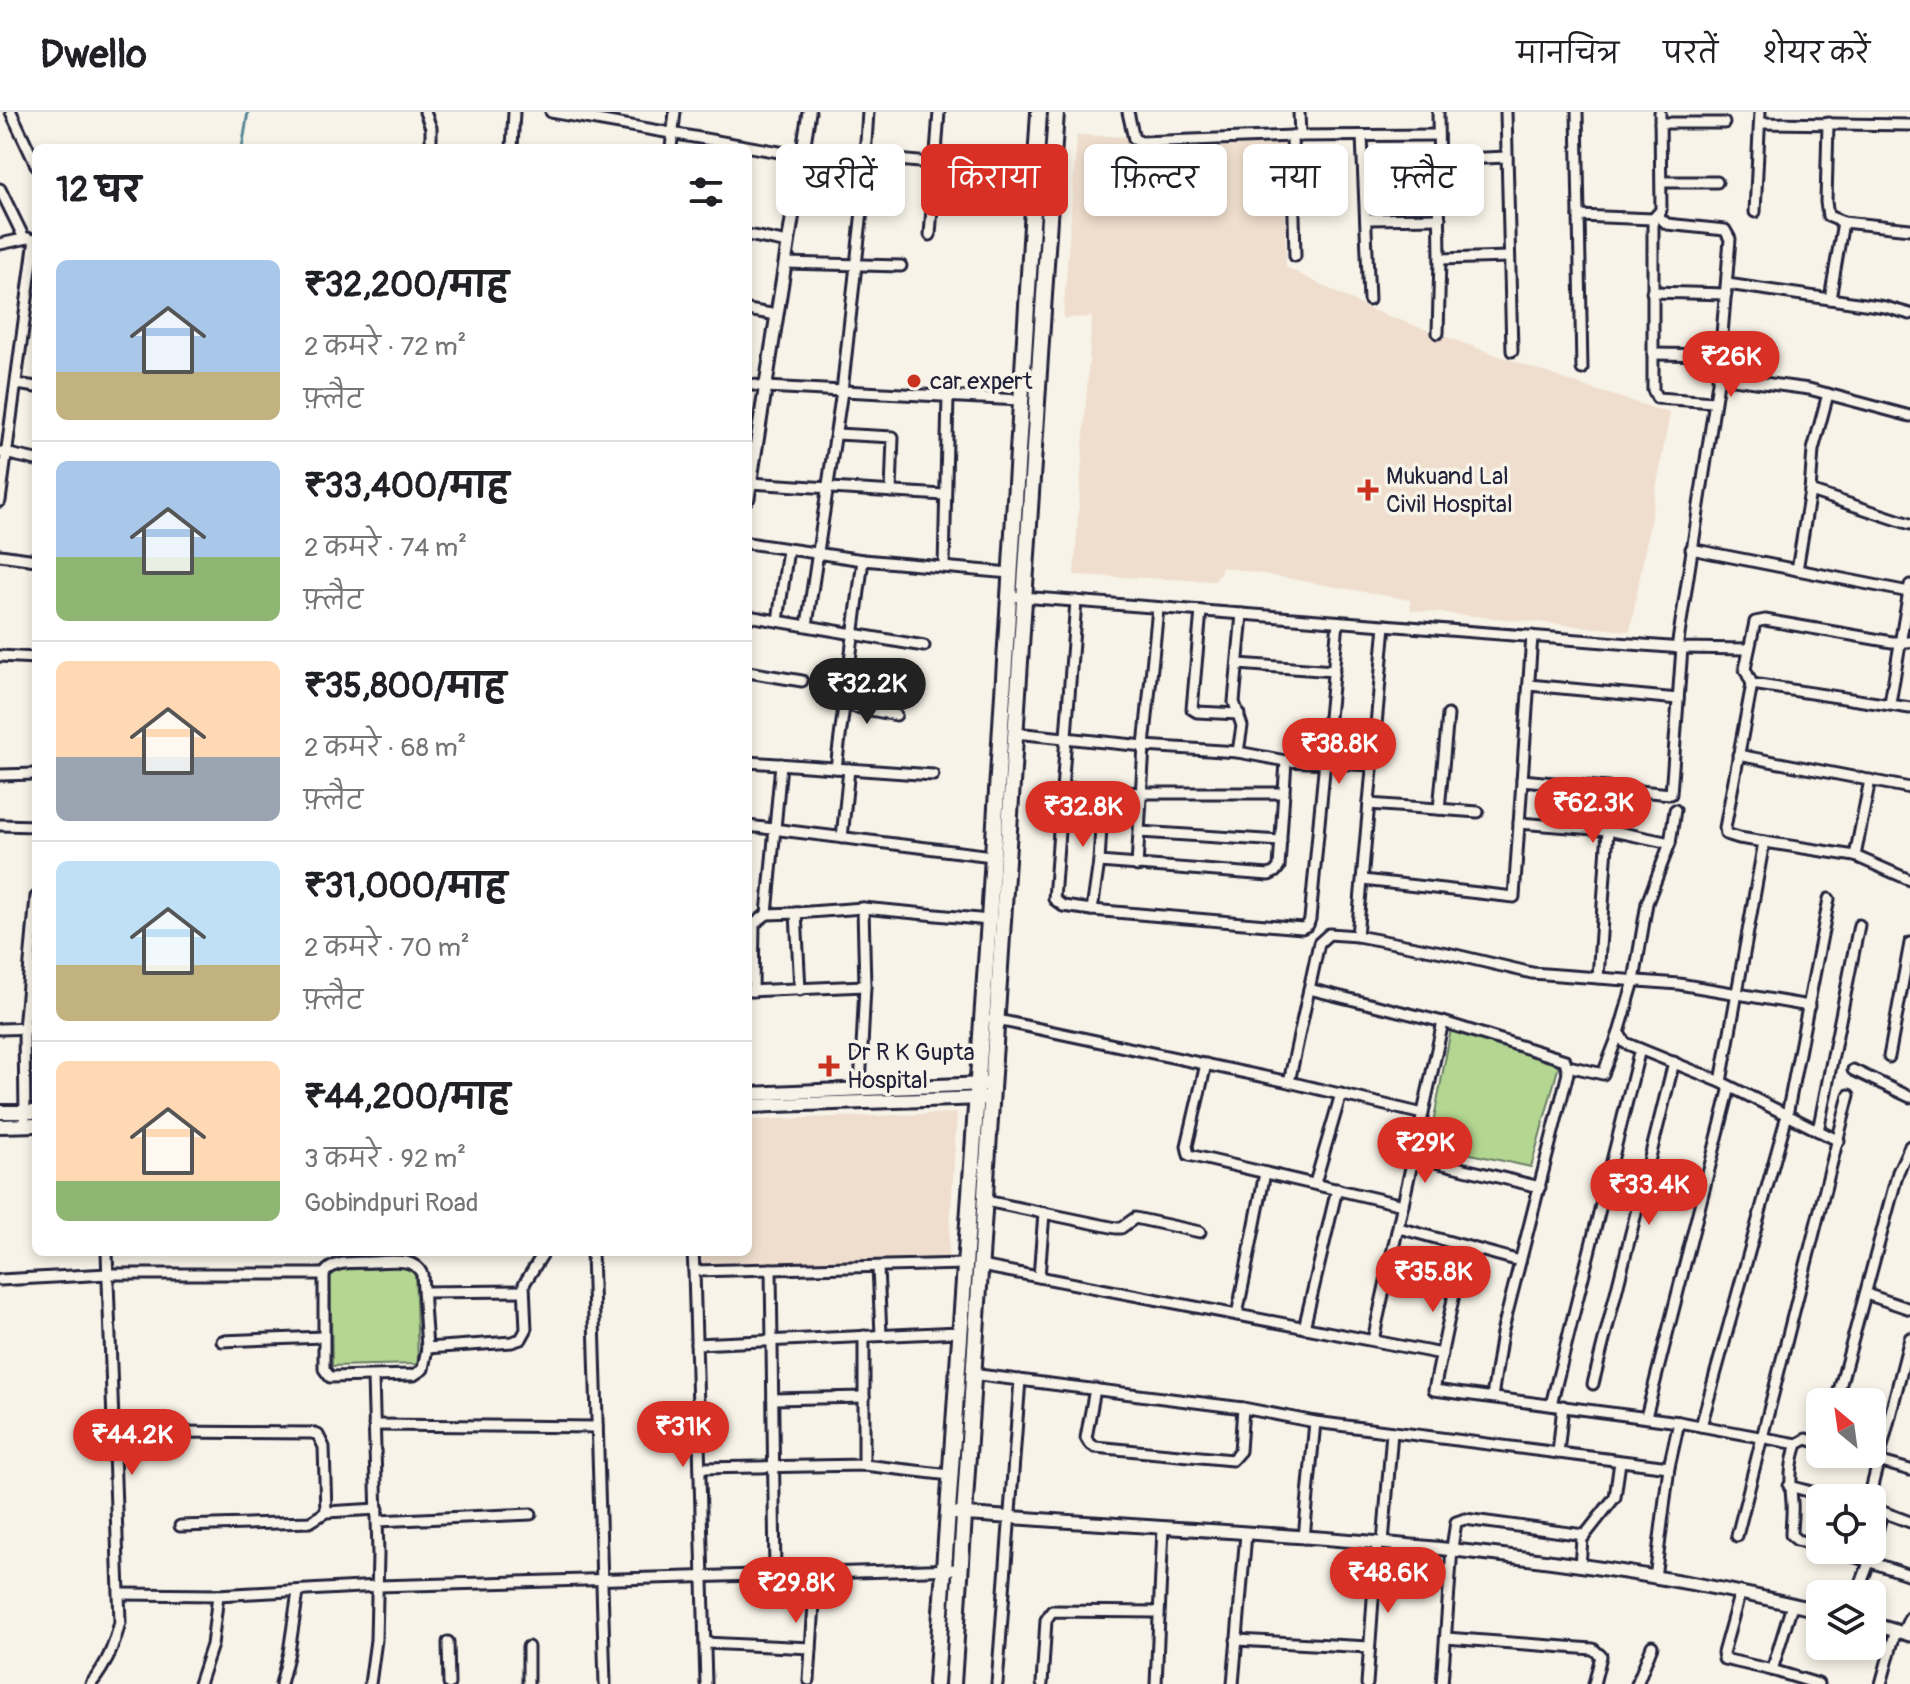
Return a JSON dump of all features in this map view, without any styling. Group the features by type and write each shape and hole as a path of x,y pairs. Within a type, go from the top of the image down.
{"main road":[{"path":"1037,144 1039,112"},
{"path":"936,1684 964,1264 984,1091 1015,733 1056,112"},
{"path":"989,1018 992,856 1032,216"},
{"path":"752,1094 860,1088 984,1091"},
{"path":"752,1106 984,1091"},
{"path":"953,1684 986,1201 984,1091"},
{"path":"0,1112 30,1112"},
{"path":"0,1126 30,1125"}],"street":[{"path":"0,118 11,112 32,157"},
{"path":"425,112 431,128 431,144"},
{"path":"512,144 514,112"},
{"path":"551,112 747,144"},
{"path":"672,144 675,112"},
{"path":"804,144 809,112"},
{"path":"867,144 868,112"},
{"path":"936,144 939,112"},
{"path":"1128,112 1130,131 1134,139 1141,142 1438,135"},
{"path":"1295,256 1299,112"},
{"path":"1438,112 1438,144"},
{"path":"1506,112 1512,351"},
{"path":"1577,112 1582,369"},
{"path":"1755,212 1760,117 1910,125"},
{"path":"1714,402 1657,398 1653,390 1652,292 1655,217 1661,210 1660,118 1724,123"},
{"path":"1828,123 1826,211 1832,219 1910,229"},
{"path":"1362,136 1369,300"},
{"path":"752,145 776,149"},
{"path":"1484,158 1507,157"},
{"path":"1662,182 1717,182"},
{"path":"0,189 32,239 25,325 4,452 0,501"},
{"path":"752,458 792,216"},
{"path":"807,625 842,391 861,216"},
{"path":"930,235 931,216"},
{"path":"1522,780 1671,794 1680,648 1691,549 1718,377 1727,289 1730,239 1725,230 1667,224 1655,217 1579,216"},
{"path":"1366,219 1440,218 1438,333"},
{"path":"1830,299 1843,222"},
{"path":"752,236 788,243"},
{"path":"0,244 32,239"},
{"path":"1440,259 1509,257"},
{"path":"785,263 901,266"},
{"path":"1652,292 1727,289 1830,299 1910,314"},
{"path":"752,311 777,315"},
{"path":"25,325 32,325"},
{"path":"1653,354 1720,355"},
{"path":"1718,377 1809,389 1910,416"},
{"path":"17,384 32,386"},
{"path":"752,385 1020,400"},
{"path":"1797,570 1810,491 1813,450 1828,394"},
{"path":"944,567 948,397"},
{"path":"836,434 893,437 891,492"},
{"path":"4,452 32,459"},
{"path":"752,483 944,495"},
{"path":"1810,491 1910,524"},
{"path":"752,544 863,560 1010,573"},
{"path":"778,621 788,549"},
{"path":"1691,549 1909,592"},
{"path":"0,555 32,559"},
{"path":"836,768 863,560"},
{"path":"1890,703 1905,642 1910,585"},
{"path":"1009,596 1680,648 1748,649"},
{"path":"1076,601 1054,899 1063,906 1092,910 1302,928 1308,925 1338,622"},
{"path":"1137,866 1144,746 1158,608"},
{"path":"1201,611 1192,709 1197,712 1239,714"},
{"path":"1238,752 1242,726 1234,702 1242,614"},
{"path":"752,617 924,646"},
{"path":"1905,642 1760,620 1753,626 1745,669 1752,684 1725,828 1726,834 1855,856 1910,880"},
{"path":"1357,936 1385,625"},
{"path":"1363,880 1514,897 1532,636"},
{"path":"0,656 32,658"},
{"path":"1238,664 1334,671"},
{"path":"752,673 802,681"},
{"path":"1752,684 1910,708"},
{"path":"1529,685 1678,699"},
{"path":"845,705 896,715"},
{"path":"1439,809 1448,715"},
{"path":"1015,733 1238,752 1286,761 1371,765"},
{"path":"1738,755 1910,788"},
{"path":"1099,862 1269,875 1275,872 1279,867 1286,761"},
{"path":"752,762 933,775"},
{"path":"767,914 781,764"},
{"path":"842,838 849,769"},
{"path":"0,775 32,774"},
{"path":"1855,856 1870,780"},
{"path":"1064,788 1141,793 1284,793"},
{"path":"1092,910 1099,862 1103,791"},
{"path":"1369,804 1478,812"},
{"path":"1309,989 1443,1022 1561,1058 1568,1066 1603,1074 1634,981 1647,903 1670,843 1675,810"},
{"path":"1519,823 1608,830 1670,843"},
{"path":"0,825 32,826"},
{"path":"752,826 992,856"},
{"path":"1598,978 1608,830"},
{"path":"1140,832 1281,841"},
{"path":"1646,1417 1725,1085 1736,994 1764,842"},
{"path":"1701,1426 1787,1115 1829,899"},
{"path":"752,930 757,921 767,914 863,908 989,920"},
{"path":"860,1088 865,986 863,908"},
{"path":"796,913 800,990"},
{"path":"1818,1131 1859,925"},
{"path":"1289,1082 1321,939 1329,934 1357,936 1447,953 1532,973 1679,984 1809,1006"},
{"path":"1889,1057 1905,994 1910,943"},
{"path":"30,1125 24,1029 32,951"},
{"path":"752,991 865,986"},
{"path":"989,1018 1423,1114"},
{"path":"1373,1340 1443,1022"},
{"path":"0,1029 32,1028"},
{"path":"1619,1033 1625,1043 1725,1085 1839,1141"},
{"path":"1551,1405 1640,1049"},
{"path":"1593,1384 1674,1062"},
{"path":"1206,1064 1187,1146 1189,1155 1403,1205"},
{"path":"1492,1397 1502,1333 1568,1066"},
{"path":"1853,1070 1910,1097"},
{"path":"1315,1183 1341,1094"},
{"path":"1737,1536 1849,1095"},
{"path":"1840,1388 1898,1172 1910,1146"},
{"path":"1414,1157 1540,1187"},
{"path":"1237,1315 1265,1173"},
{"path":"1304,1328 1337,1189"},
{"path":"986,1201 1116,1228 1124,1226 1132,1218 1200,1232"},
{"path":"1039,1277 1044,1213"},
{"path":"1399,1228 1520,1261"},
{"path":"1464,1246 1434,1390 1646,1417 1762,1435 1797,1444"},
{"path":"91,1684 114,1647 120,1622 107,1256"},
{"path":"427,1348 521,1339 526,1330 523,1291 541,1256"},
{"path":"592,1256 605,1684"},
{"path":"693,1256 706,1684"},
{"path":"372,1257 412,1262 418,1266 424,1292 427,1348 419,1372 373,1377 330,1377 324,1369 324,1274 336,1264 372,1257"},
{"path":"694,1271 964,1264"},
{"path":"981,1266 1442,1354"},
{"path":"878,1267 881,1335"},
{"path":"771,1269 775,1574"},
{"path":"0,1280 108,1274 324,1274"},
{"path":"424,1292 523,1291"},
{"path":"1866,1294 1910,1309"},
{"path":"696,1344 959,1332"},
{"path":"864,1336 864,1465"},
{"path":"222,1341 323,1337"},
{"path":"1886,1432 1910,1338"},
{"path":"957,1374 1243,1408 1315,1422 1669,1467"},
{"path":"370,1684 376,1640 378,1586 373,1377"},
{"path":"997,1684 1020,1380"},
{"path":"1095,1389 1086,1438 1095,1447 1232,1460 1240,1451 1243,1408"},
{"path":"773,1399 864,1397"},
{"path":"1558,1453 1563,1406"},
{"path":"1304,1538 1315,1422"},
{"path":"1655,1578 1669,1467 1679,1422"},
{"path":"374,1425 597,1427"},
{"path":"173,1432 318,1435 324,1447 326,1512"},
{"path":"1367,1684 1392,1432"},
{"path":"1806,1439 1797,1444 1790,1465 1789,1486 1791,1535 1806,1542"},
{"path":"1580,1566 1584,1535 1613,1503 1620,1462"},
{"path":"700,1468 864,1465 950,1475"},
{"path":"1886,1465 1910,1470"},
{"path":"1789,1486 1806,1491"},
{"path":"180,1526 310,1522 326,1512 378,1509"},
{"path":"947,1513 1452,1548 1740,1592 1806,1608"},
{"path":"1886,1513 1910,1522"},
{"path":"378,1521 531,1514"},
{"path":"1442,1684 1456,1522 1465,1519 1584,1535"},
{"path":"1156,1684 1163,1528"},
{"path":"1233,1684 1246,1534"},
{"path":"1881,1564 1910,1575"},
{"path":"121,1594 218,1595 378,1586 960,1569"},
{"path":"809,1680 816,1573"},
{"path":"281,1684 298,1592"},
{"path":"1740,1592 1723,1657 1728,1661 1818,1684"},
{"path":"199,1684 212,1645 218,1595"},
{"path":"1772,1670 1792,1605"},
{"path":"1042,1684 1046,1620 1052,1611 1158,1612"},
{"path":"1881,1684 1910,1617"},
{"path":"1446,1638 1593,1649 1601,1656 1594,1684"},
{"path":"1236,1640 1369,1647"},
{"path":"448,1642 449,1684"},
{"path":"705,1643 811,1648"},
{"path":"1637,1684 1652,1646"},
{"path":"528,1647 528,1684"}],"shaded area":[{"name":"Mukuand Lal Civil Hospital","path":"1077,135 1284,142 1243,144 1243,216 1285,216 1286,267 1369,309 1586,387 1670,413 1630,631 1411,610 1410,600 1223,567 1215,581 1074,575 1092,317 1063,318"},
{"path":"957,1113 948,1260 701,1267 700,1256 752,1256 752,1120"}],"green space":[{"path":"1451,1029 1559,1065 1531,1167 1429,1145"},
{"path":"415,1267 418,1364 332,1366 330,1270"}],"waterway":[{"path":"243,144 248,112"}],"place":[{"name":"car expert","path":"914,381"},
{"name":"Mukuand Lal Civil Hospital","path":"1368,490"},
{"name":"Dr R K Gupta Hospital","path":"829,1066"}]}
